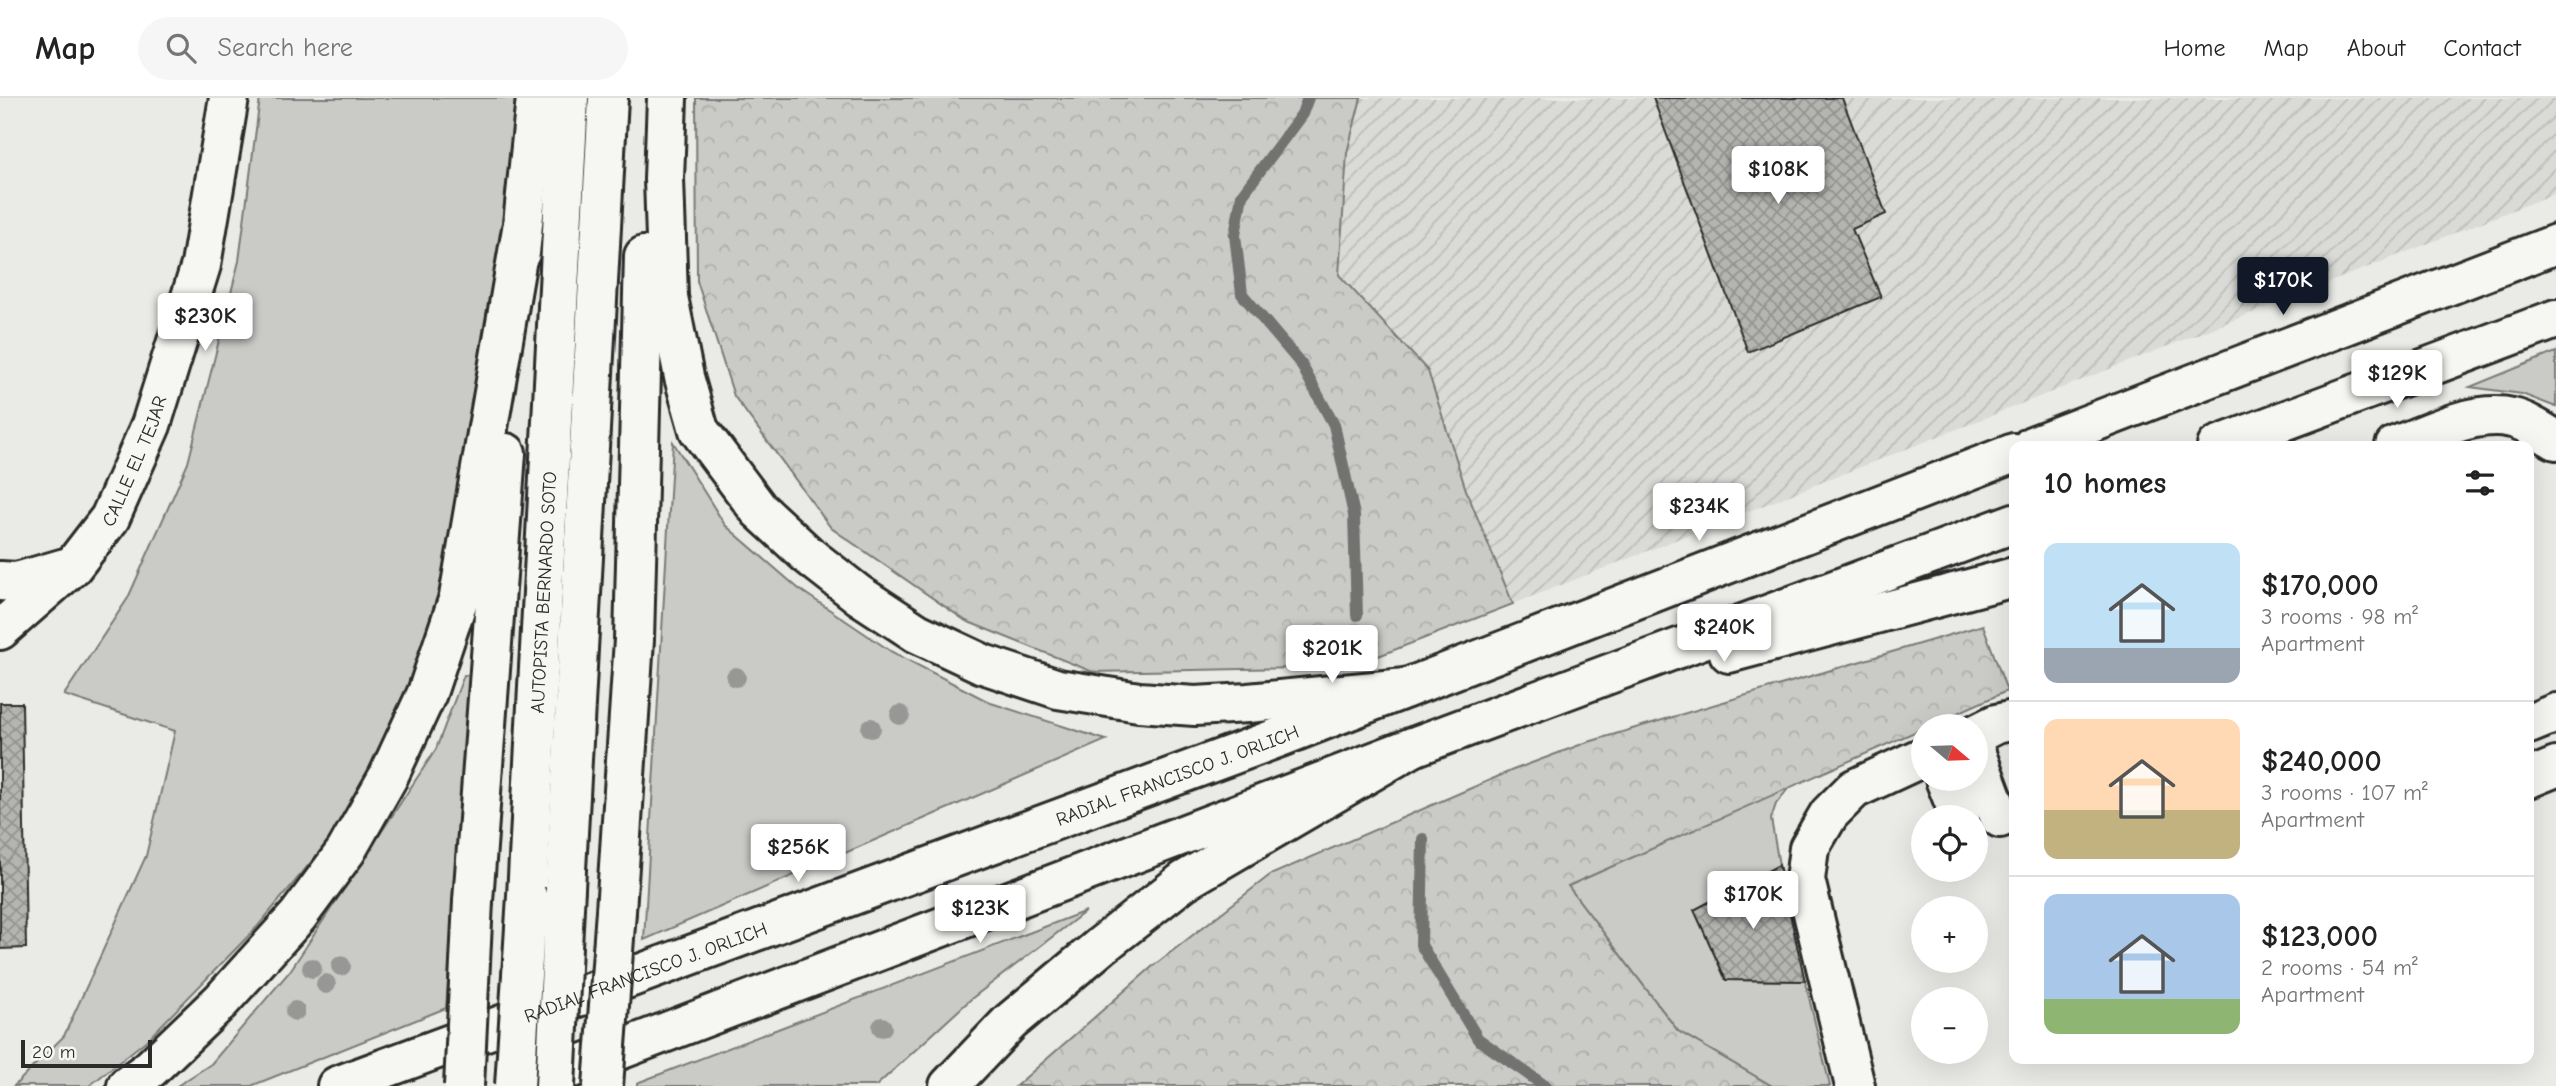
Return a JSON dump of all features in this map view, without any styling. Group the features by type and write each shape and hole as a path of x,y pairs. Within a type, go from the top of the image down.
{"main road":[{"name":"CALLE EL TEJAR","path":"0,630 74,566 110,518 151,425 201,265 229,98"},
{"path":"464,1086 473,901 522,229 536,98"},
{"name":"AUTOPISTA BERNARDO SOTO","path":"515,1086 569,98"},
{"name":"AUTOPISTA BERNARDO SOTO","path":"555,1086 608,98"},
{"path":"603,1086 634,640 647,98"},
{"path":"667,98 664,179 668,297 684,377 699,430 759,510 808,556 859,595 917,633 983,664 1058,689 1139,702 1195,706 1405,688"},
{"path":"127,1086 150,1069 222,1001 298,916 352,840 388,777 427,693 459,597 522,229"},
{"path":"2045,441 2556,244"},
{"path":"2230,441 2556,319"},
{"path":"2409,441 2468,420 2490,416 2511,418 2535,427 2556,440"},
{"name":"RADIAL FRANCISCO J. ORLICH","path":"337,1086 1405,688 2009,455"},
{"path":"525,1086 1413,747 2009,525"},
{"path":"0,581 17,582 74,566"},
{"path":"1511,712 2009,578"},
{"path":"2534,722 2556,713"},
{"path":"1988,728 2009,721"},
{"path":"948,1086 1010,1022 1184,881 1413,747"},
{"path":"1856,1086 1805,880 1809,848 1829,814 1854,789 1911,763"},
{"path":"2534,776 2556,767"},
{"path":"1988,786 2000,818"}],"shaded area":[{"path":"1361,98 2556,98 2556,193 1513,604 1466,490 1339,275 1347,153"}],"green space":[{"path":"260,98 527,98 430,651 357,807 258,926 148,1039 89,1086 14,1086 64,1036 146,856 175,731 64,695 128,598 188,463 239,261"},
{"path":"696,98 1361,98 1347,153 1339,275 1428,371 1466,490 1513,604 1350,667 1093,672 966,621 831,528 734,396 697,281"},
{"path":"2556,352 2556,407 2522,394 2470,387"},
{"path":"673,442 725,525 799,589 892,652 991,703 1106,740 644,940"},
{"path":"1983,625 2007,691 1955,714 1911,714 1911,734 1568,886 1678,1031 1772,1086 1016,1086 1153,966 1270,875 1513,770 1585,743"},
{"path":"464,675 471,675 446,1008 251,1086 177,1086 211,1064 290,971 436,749"},
{"path":"1791,785 1776,804 1771,819 1779,865 1695,911 1726,980 1805,981 1830,1086 1772,1086 1678,1031 1568,886"},
{"path":"1086,911 971,999 876,1086 637,1086 637,1083"}],"building":[{"path":"1653,98 1842,98 1886,214 1852,229 1881,297 1748,352"},
{"path":"0,703 22,703 26,948 0,949"},
{"path":"1779,865 1805,981 1726,980 1694,910"}],"waterway":[{"path":"1308,98 1302,114 1242,195 1235,235 1242,294 1301,364 1334,425 1354,515 1357,615"},
{"path":"1423,839 1421,945 1478,1039 1545,1086"}]}
